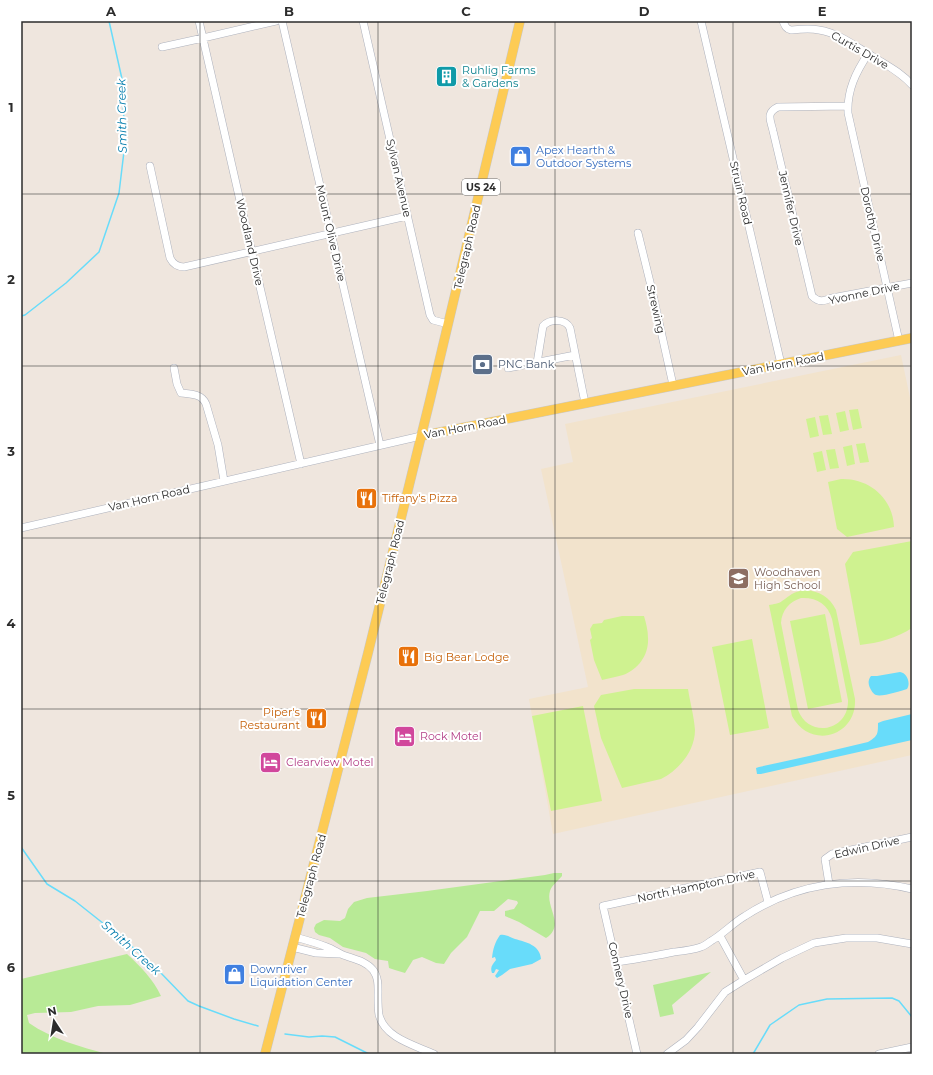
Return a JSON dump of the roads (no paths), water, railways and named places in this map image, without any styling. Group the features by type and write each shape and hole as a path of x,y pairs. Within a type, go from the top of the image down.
{"main road":[{"name":"Telegraph Road","path":"265,1054 368,653 520,21"},
{"name":"Van Horn Road","path":"421,436 912,338"}],"street":[{"name":"Woodland Drive","path":"199,21 301,464"},
{"path":"162,47 276,21"},
{"name":"Mount Olive Drive","path":"282,21 380,445"},
{"name":"Sylvan Avenue","path":"363,21 430,315 433,320 448,324"},
{"name":"Struin Road","path":"701,21 781,364"},
{"name":"Curtis Drive","path":"783,21 786,27 791,30 811,29 835,34 902,75 912,85"},
{"name":"Dorothy Drive","path":"868,54 858,69 852,83 849,94 849,119 900,341"},
{"name":"Jennifer Drive","path":"816,300 812,296 811,292 774,131 770,120 770,114 778,107 848,106"},
{"path":"150,166 170,258 176,265 184,267 407,216"},
{"name":"Strewing","path":"638,233 673,385"},
{"name":"Yvonne Drive","path":"816,300 823,301 912,283"},
{"path":"537,363 542,328 548,322 562,321 567,323 570,328 585,403"},
{"path":"508,368 575,355"},
{"path":"174,368 177,384 181,393 198,395 204,399 218,445 224,481"},
{"name":"Van Horn Road","path":"21,528 421,436"},
{"name":"Edwin Drive","path":"829,884 825,859 832,854 912,837"},
{"name":"North Hampton Drive","path":"604,906 760,872 768,902"},
{"path":"617,962 702,947 720,936 744,916 768,902 796,892 829,884 859,882 901,886 912,889"},
{"name":"Connery Drive","path":"604,906 637,1054"},
{"path":"720,936 744,980"},
{"path":"295,937 327,947 360,961 370,967 375,974 378,983 379,1015 382,1023 388,1031 396,1037 434,1054"},
{"path":"667,1054 686,1040 725,992 782,958 814,943 846,938 877,938 912,944"},
{"path":"292,947 316,953 343,955"},
{"path":"879,1054 912,1046"}],"water":[{"path":"900,672 905,674 908,679 909,684 907,689 892,694 883,695 876,695 872,692 869,683 871,676"},
{"path":"912,714 912,740 757,774 756,768 759,767 868,742 877,734 878,723"},
{"path":"500,935 506,935 532,945 538,950 541,959 532,964 510,969 497,978 495,976 499,970 496,969 494,973 492,973 491,968 496,960 495,957 492,958"}],"waterway":[{"name":"Smith Creek","path":"21,316 25,315 66,283 99,252 119,193 125,143 122,79 109,21"},
{"name":"Smith Creek","path":"21,847 47,884 75,901 128,943 158,970 188,1001 234,1019 258,1026"},
{"name":"Smith Creek","path":"753,1054 770,1025 799,1005 827,999 892,998 899,1001 912,1017"},
{"name":"Smith Creek","path":"285,1034 309,1037 335,1037 369,1054"}],"place":[{"name":"Ruhlig Farms & Gardens","path":"447,76"},
{"name":"Apex Hearth & Outdoor Systems","path":"520,156"},
{"name":"PNC Bank","path":"482,364"},
{"name":"Tiffany's Pizza","path":"366,498"},
{"name":"Woodhaven High School","path":"738,578"},
{"name":"Big Bear Lodge","path":"409,657"},
{"name":"Piper's Restaurant","path":"316,718"},
{"name":"Rock Motel","path":"404,736"},
{"name":"Clearview Motel","path":"271,762"},
{"name":"Downriver Liquidation Center","path":"234,975"}]}
